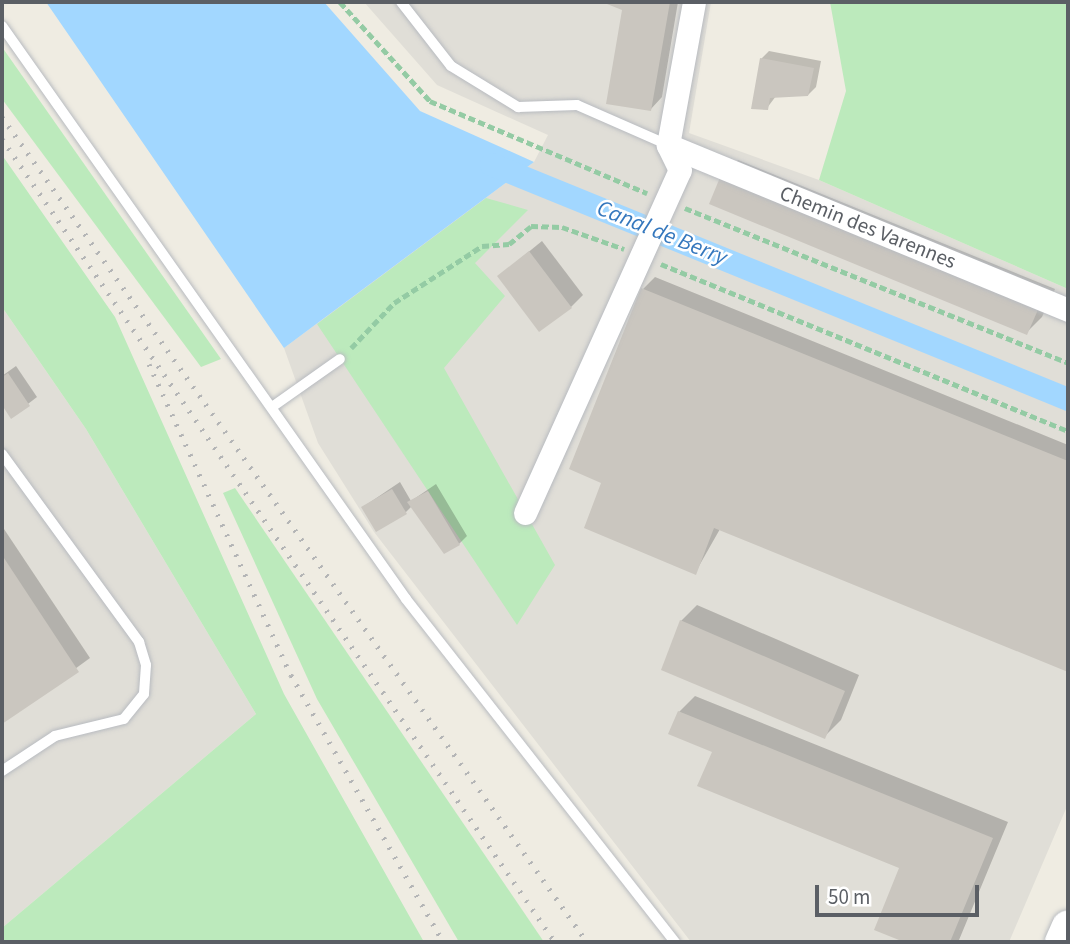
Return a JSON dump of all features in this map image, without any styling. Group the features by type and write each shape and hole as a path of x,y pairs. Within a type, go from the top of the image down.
{"main road":[{"path":"1061,942 1068,926"}],"street":[{"path":"525,513 645,253 680,170 668,145 694,2"},
{"name":"Chemin des Varennes","path":"668,145 1068,310"}],"lane":[{"path":"401,2 451,66 518,107 577,105 668,145"},
{"path":"2,26 414,610 675,942"},
{"path":"272,407 340,359"},
{"path":"2,454 139,642 146,665 144,694 124,719 55,736 2,771"}],"path":[{"path":"340,359 394,303 482,246 509,244 531,226 562,227 645,253 1068,431"}],"shaded area":[{"path":"364,2 711,2 689,133 819,180 1068,289 1068,804 1009,942 691,942 374,532 318,443 284,348 534,162 548,135 437,85"},
{"path":"2,307 86,429 256,714 2,928"}],"green space":[{"path":"830,2 1068,2 1068,289 819,180 846,91"},
{"path":"2,47 221,359 201,367 2,99"},
{"path":"2,155 115,317 284,694 424,942 2,942 2,928 256,714 86,429 2,307"},
{"path":"486,198 528,210 475,263 505,296 444,368 555,565 517,625 317,324"},
{"path":"235,488 544,942 459,942 317,699 223,493"}],"water":[{"path":"46,2 324,2 420,111 534,162 284,348"}],"building":[{"path":"602,2 670,2 651,111 606,104 622,10"},
{"path":"760,58 814,68 808,96 770,98 768,110 751,109"},
{"path":"721,175 1040,305 1027,335 709,204"},
{"path":"529,251 572,308 539,332 497,276"},
{"path":"641,288 1068,461 1068,672 714,528 696,575 584,528 601,483 569,469"},
{"path":"8,373 30,406 11,419 2,405 2,377"},
{"path":"392,489 407,514 376,532 361,507"},
{"path":"428,491 460,545 444,554 407,502"},
{"path":"2,555 79,672 2,724"},
{"path":"680,620 845,691 825,739 661,670"},
{"path":"678,711 993,838 950,942 904,942 874,930 899,868 697,786 712,752 668,734"}],"waterway":[{"name":"Canal de Berry","path":"491,164 1068,399"}],"railway":[{"path":"2,117 587,942"},
{"path":"2,139 555,942"},
{"path":"149,364 291,675 443,942"}]}
